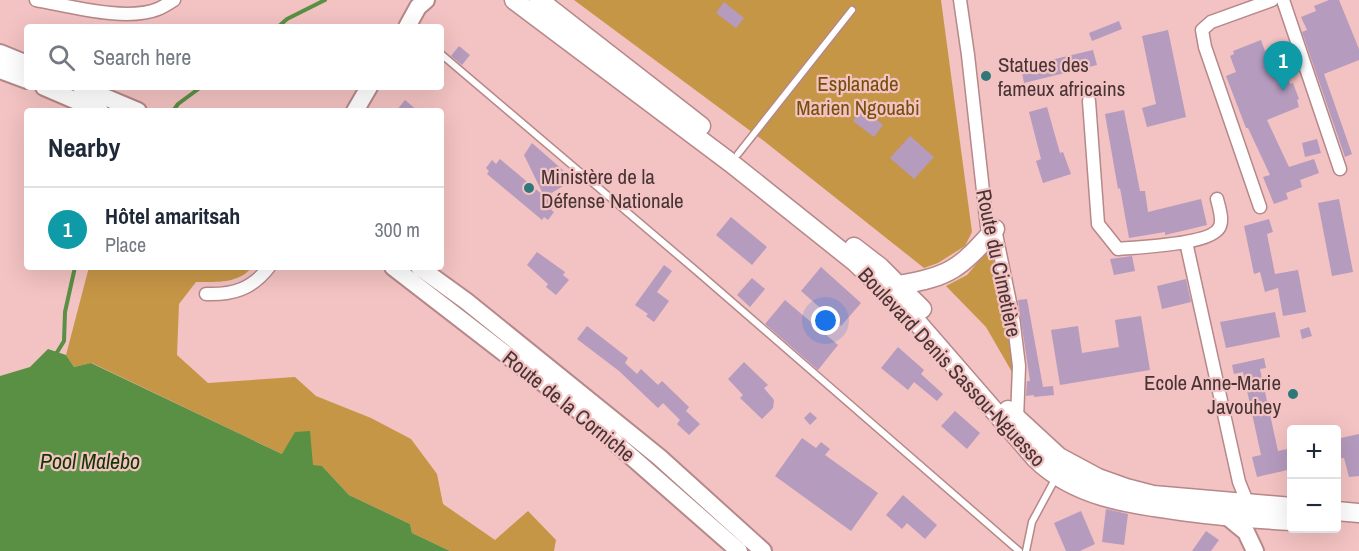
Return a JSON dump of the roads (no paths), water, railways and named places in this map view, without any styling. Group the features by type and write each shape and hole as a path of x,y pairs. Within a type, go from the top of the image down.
{"main road":[{"name":"Boulevard Denis Sassou-Nguesso","path":"514,0 855,262 917,322 1036,459 1061,472 1085,490 1121,502 1228,510 1248,518 1287,521"},
{"name":"Boulevard Denis Sassou-Nguesso","path":"539,0 880,267 899,285 1061,472"},
{"path":"410,24 421,2"},
{"path":"0,53 24,63"},
{"path":"0,70 24,79"},
{"path":"51,90 93,108"},
{"path":"88,90 131,108"},
{"path":"357,108 367,90"},
{"path":"899,285 927,281 949,273 972,255 995,230"},
{"name":"Route de la Corniche","path":"397,270 577,409 739,551"},
{"name":"Route de la Corniche","path":"423,270 466,301 658,457 763,551"},
{"name":"Boulevard Denis Sassou-Nguesso","path":"1248,518 1287,508"},
{"path":"1341,511 1359,513"},
{"path":"1248,518 1256,551"},
{"path":"1341,523 1359,525"}],"street":[{"path":"36,0 112,13 133,14 156,10 174,0"},
{"name":"Route du Cimetière","path":"960,0 987,227 995,230 1015,327 1019,366 1017,420"},
{"path":"1260,207 1205,47 1202,30 1211,22 1272,0"},
{"path":"1283,0 1340,169"},
{"path":"1089,101 1098,224 1118,249 1185,242 1216,233 1221,222 1218,199"},
{"path":"1185,242 1248,518"},
{"path":"206,294 237,292 248,287 265,270"},
{"path":"1228,510 1239,482"}],"lane":[{"path":"738,154 852,10"},
{"path":"444,57 709,282 1019,551"},
{"path":"1026,551 1032,522 1061,472"}],"water":[{"name":"Pool Malebo","path":"48,349 66,355 74,367 91,363 282,454 295,432 310,431 313,465 322,466 349,495 410,524 412,533 450,551 0,551 0,376 30,367"}],"waterway":[{"path":"281,24 325,0"},
{"path":"175,108 197,90"},
{"path":"56,354 64,341 65,312 74,270"}],"place":[{"name":"Statues des fameux africains","path":"986,76"},
{"name":"Hôtel amaritsah","path":"1283,91"},
{"name":"Ministère de la Défense Nationale","path":"529,188"},
{"name":"Ecole Anne-Marie Javouhey","path":"1293,394"}],"park label":[{"name":"Esplanade Marien Ngouabi","path":"858,95"}]}
